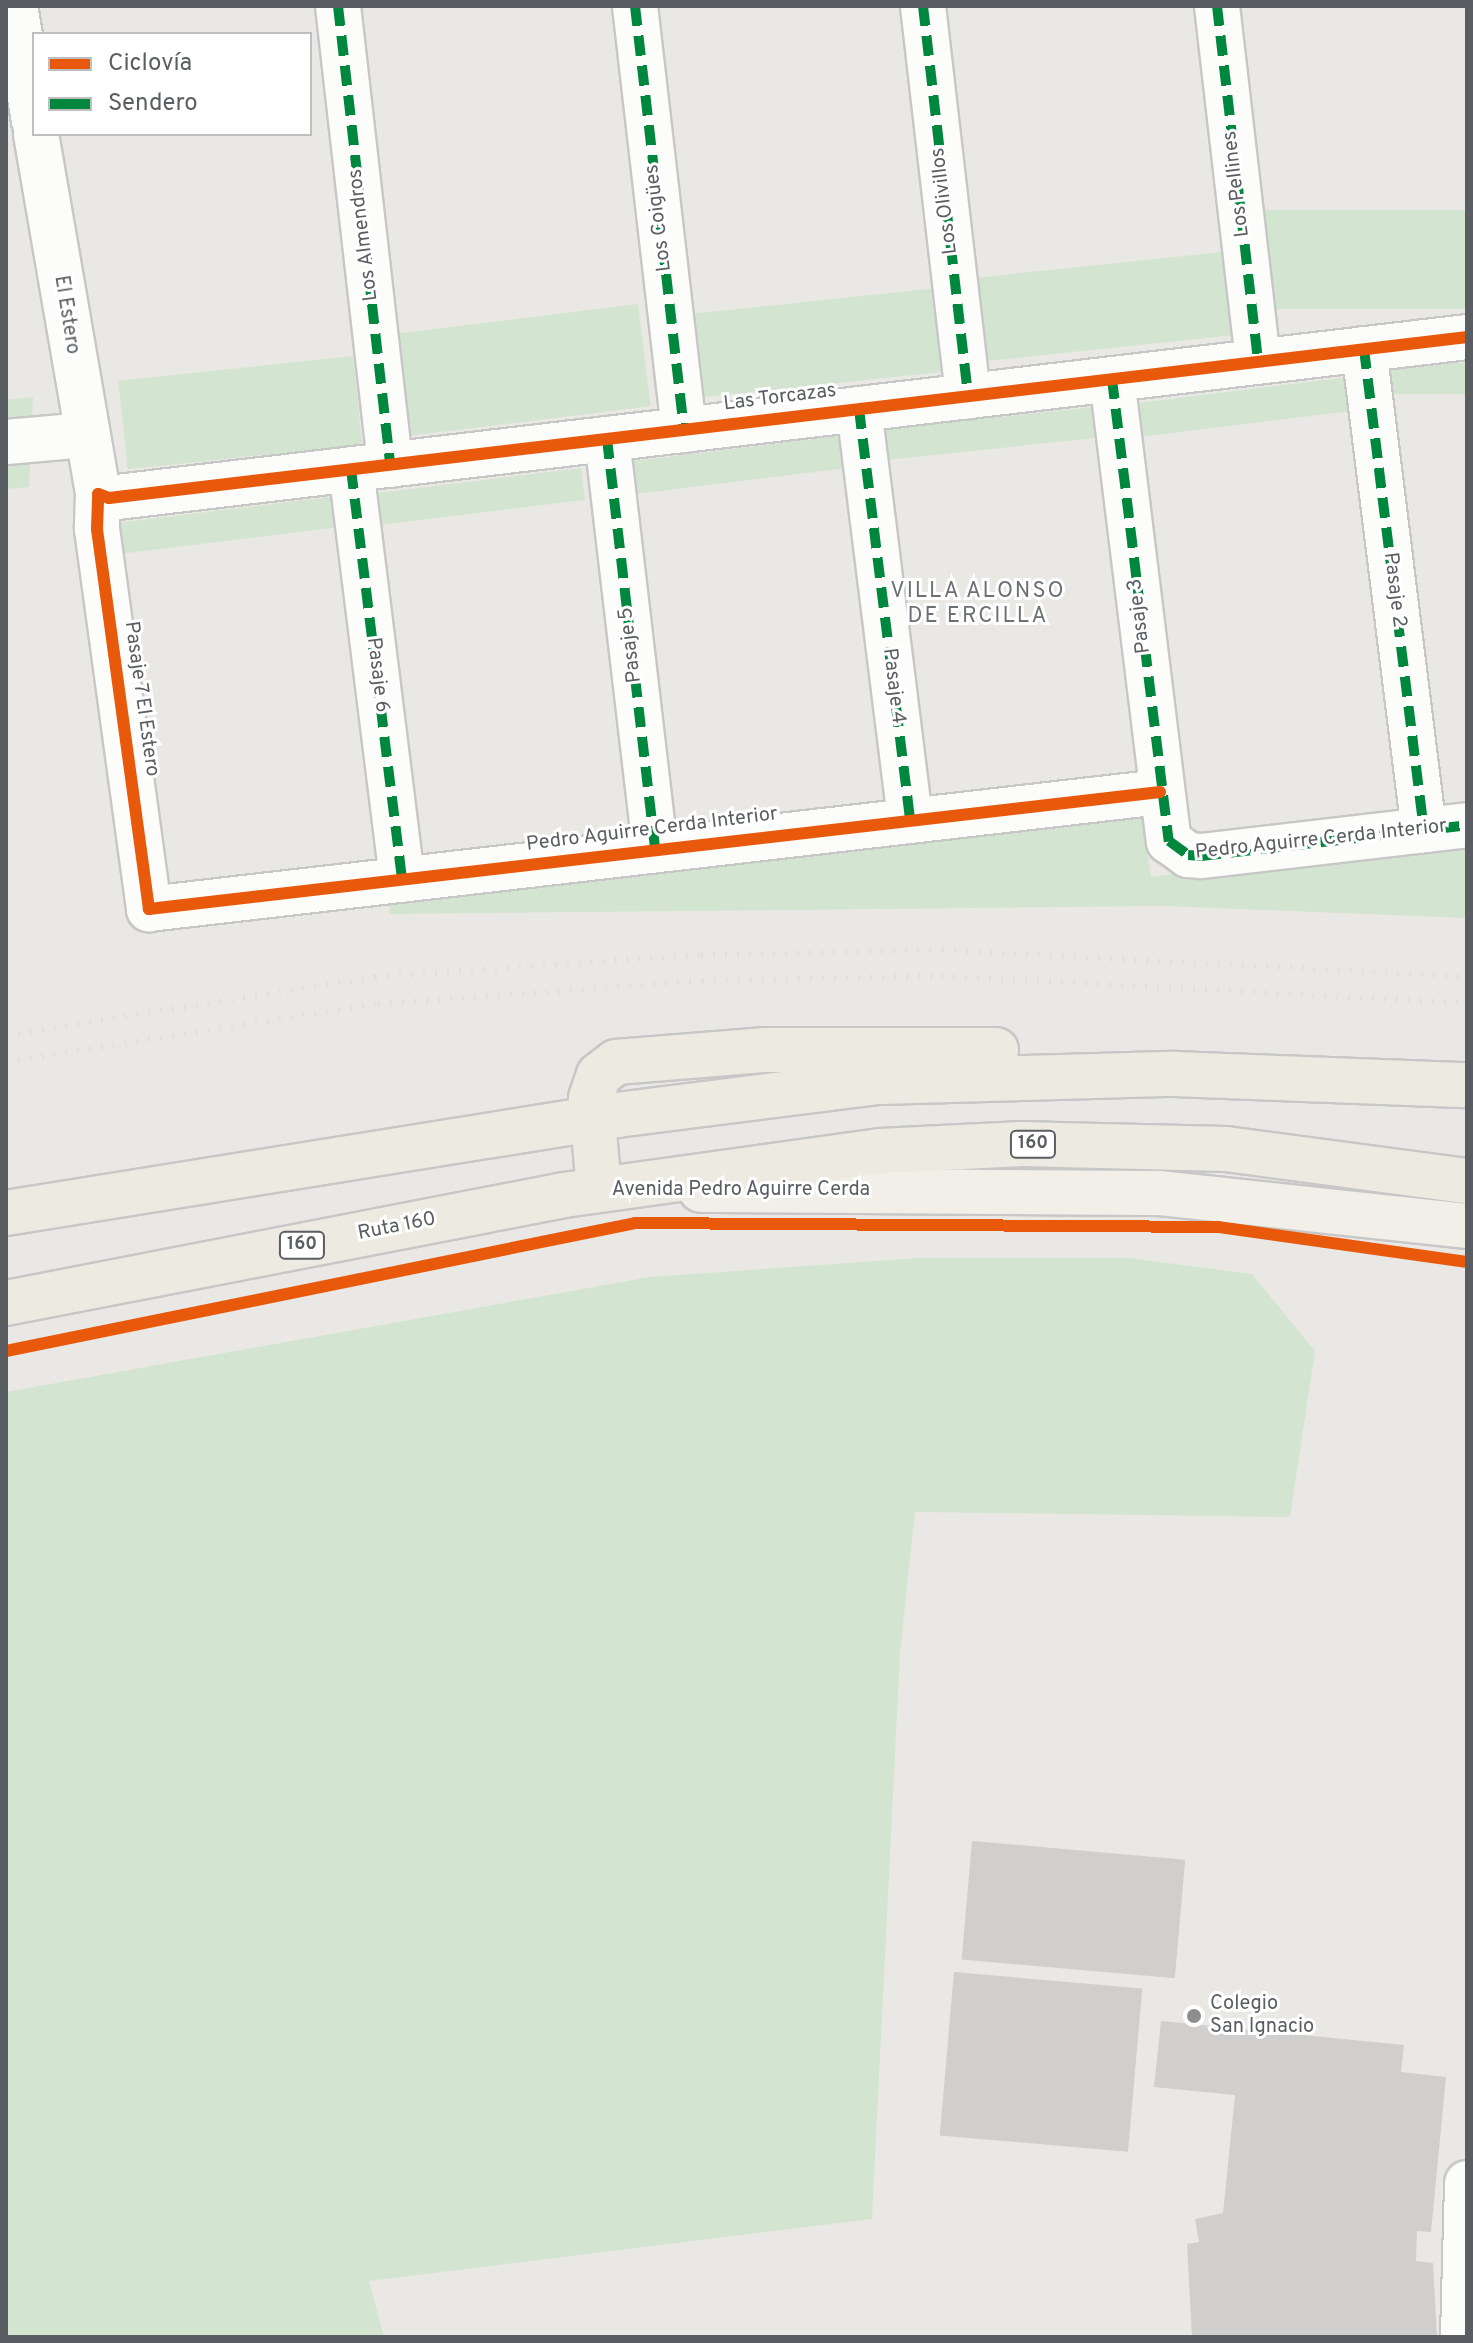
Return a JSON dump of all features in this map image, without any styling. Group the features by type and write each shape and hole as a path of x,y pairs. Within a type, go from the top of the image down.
{"highway":[{"path":"6,1213 590,1119 895,1081 1174,1074 1467,1085"},
{"path":"590,1119 599,1189"},
{"name":"Avenida Pedro Aguirre Cerda","path":"599,1189 810,1158 1023,1144 1226,1149 1467,1181"},
{"name":"Ruta 160","path":"6,1303 599,1189"}],"main road":[{"name":"Avenida Pedro Aguirre Cerda","path":"599,1189 1159,1193 1467,1226"}],"street":[{"path":"15,6 32,109"},
{"name":"Los Almendros","path":"338,6 371,467"},
{"name":"Los Coigües","path":"635,6 684,430"},
{"name":"Los Olivillos","path":"923,6 968,396"},
{"name":"Los Pellines","path":"1217,6 1258,361"},
{"name":"El Estero","path":"36,136 98,494"},
{"name":"Las Torcazas","path":"98,494 109,498 1467,337"},
{"name":"Pasaje 2","path":"1364,349 1424,830"},
{"name":"Pasaje 3","path":"1112,379 1165,830 1177,850"},
{"name":"Pasaje 4","path":"859,409 910,821"},
{"path":"6,442 86,435"},
{"name":"Pasaje 5","path":"607,439 655,850"},
{"name":"Pasaje 6","path":"371,467 402,880"},
{"name":"Pasaje 7 El Estero","path":"98,494 97,529 149,909"},
{"name":"Pedro Aguirre Cerda Interior","path":"149,909 1160,792"},
{"name":"Pedro Aguirre Cerda Interior","path":"1177,850 1201,856 1467,825"},
{"path":"1383,1080 1467,1101"},
{"path":"1463,2337 1467,2183"}],"green space":[{"path":"1259,210 1467,210 1467,309 1259,309"},
{"path":"1231,251 1240,335 980,362 971,278"},
{"path":"938,288 947,372 704,397 695,314"},
{"path":"638,304 651,406 408,436 396,334"},
{"path":"353,356 362,445 128,469 118,381"},
{"path":"1385,363 1467,363 1467,394 1385,394"},
{"path":"1357,376 1361,410 1129,438 1125,405"},
{"path":"33,397 29,487 6,489 6,400"},
{"path":"1094,407 1097,438 877,461 874,430"},
{"path":"846,435 850,468 630,495 626,462"},
{"path":"581,468 585,500 373,526 370,494"},
{"path":"337,496 341,527 111,555 107,524"},
{"path":"1141,810 1151,877 1467,839 1467,918 1163,906 390,914 388,897"},
{"path":"919,1258 1128,1258 1252,1274 1315,1351 1290,1517 915,1512 900,1653 872,2219 369,2281 384,2337 6,2337 6,1392 650,1277"}],"building":[{"path":"972,1841 1185,1860 1175,1978 962,1960"},
{"path":"954,1972 1142,1988 1128,2152 940,2135"},
{"path":"1161,2021 1404,2045 1401,2072 1446,2077 1431,2232 1417,2231 1416,2261 1433,2263 1437,2337 1192,2337 1187,2244 1199,2242 1195,2219 1223,2213 1235,2095 1154,2087"}],"railway":[{"path":"6,1035 375,977 701,955 942,950 1467,977"},
{"path":"6,1062 378,1004 702,981 941,976 1467,1003"}],"marked path":[{"path":"338,6 390,465"},
{"path":"635,6 684,430"},
{"path":"923,6 968,396"},
{"path":"1217,6 1258,361"},
{"path":"1364,349 1424,830"},
{"path":"1112,379 1169,841 1188,855 1201,856 1467,825"},
{"path":"859,409 910,821"},
{"path":"607,439 655,850"},
{"path":"351,469 402,880"}],"cycle path":[{"path":"1160,792 149,909 97,529 98,494 109,498 1467,337"},
{"path":"6,1351 635,1223 1218,1227 1467,1262"}],"place":[{"name":"Colegio San Ignacio","path":"1194,2016"}],"district":[{"name":"VILLA ALONSO DE ERCILLA","path":"978,604"}]}
